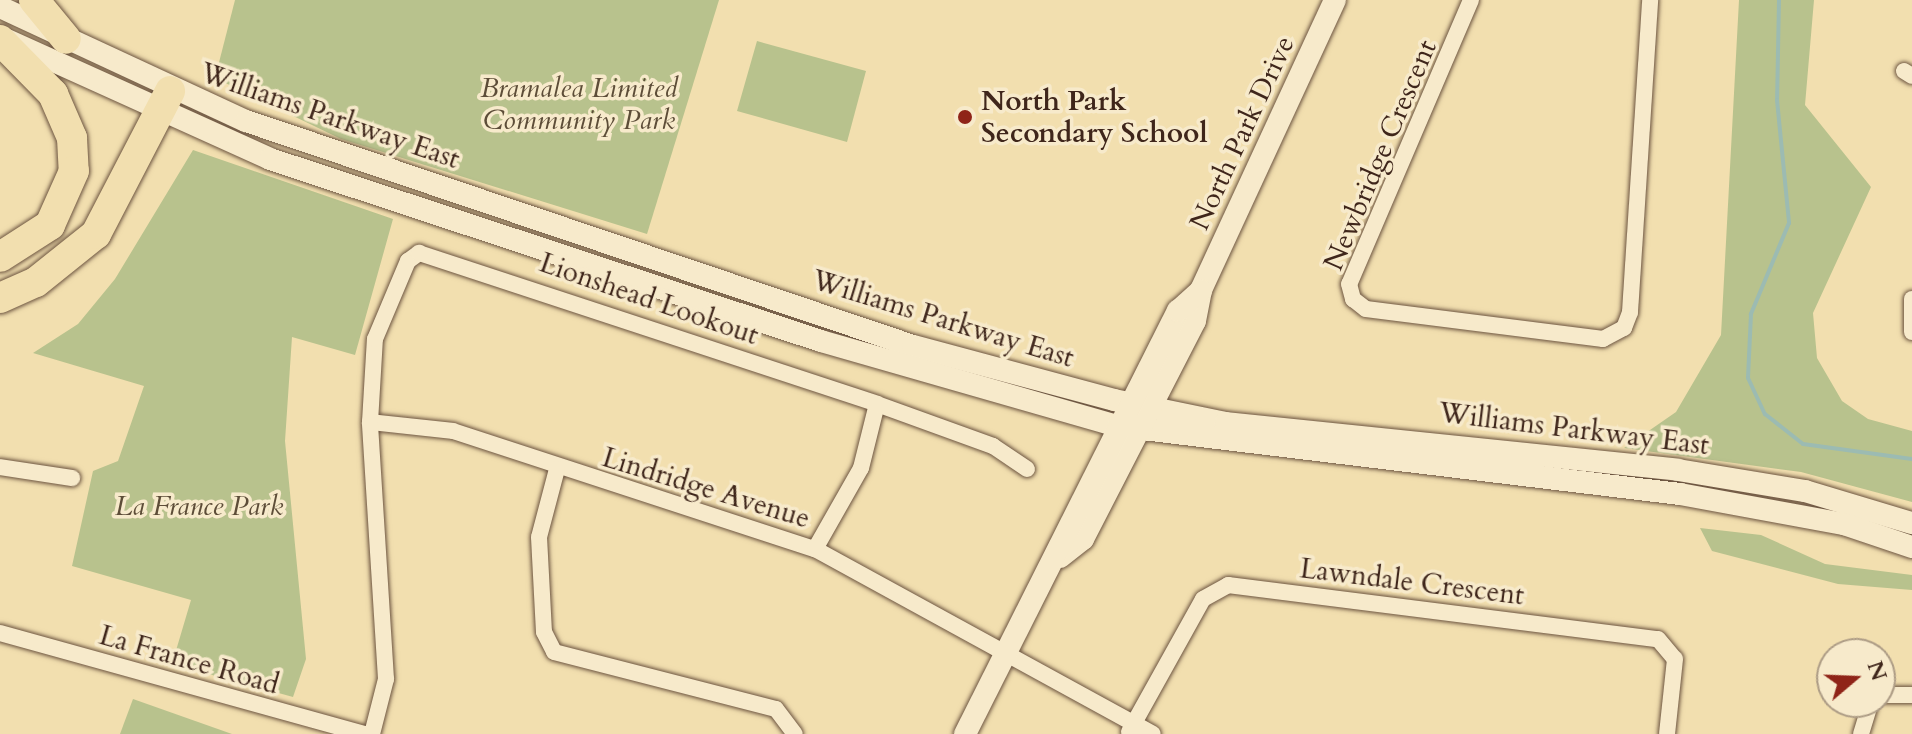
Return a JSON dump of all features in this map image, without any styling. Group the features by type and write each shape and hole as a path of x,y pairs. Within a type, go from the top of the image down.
{"highway":[{"path":"34,0 66,39"},
{"path":"0,38 53,94 72,138 74,171 50,225 0,257"},
{"path":"0,298 36,282 96,234 165,102"}],"main road":[{"name":"North Park Drive","path":"965,734 1060,557 1065,530 1140,407 1178,311 1201,290 1335,0"},
{"name":"Williams Parkway East","path":"0,7 66,39 165,102 270,159 821,341 1129,428 1680,494 1844,524 1912,547"},
{"name":"Williams Parkway East","path":"0,38 165,102 913,346 1140,407 1678,470 1805,491 1912,523"}],"street":[{"name":"Newbridge Crescent","path":"1471,0 1349,284 1353,299 1366,309 1603,339 1624,328 1630,312 1650,0"},
{"name":"Lionshead Lookout","path":"370,422 375,339 408,261 419,253 877,404 993,446 1027,469"},
{"path":"1912,299 1912,332"},
{"path":"815,549 861,468 877,404"},
{"path":"370,422 386,679 372,734"},
{"name":"Lindridge Avenue","path":"370,422 453,431 557,469 815,549 1009,654 1130,729 1153,734"},
{"path":"0,467 72,478"},
{"path":"557,469 539,537 544,632 554,652 776,709 795,734"},
{"name":"Lawndale Crescent","path":"1130,729 1203,599 1228,585 1658,639 1675,659 1667,734"},
{"name":"La France Road","path":"0,633 364,734"}],"green space":[{"name":"Bramalea Limited Community Park","path":"235,0 719,0 647,234 341,139 215,78"},
{"path":"1739,0 1814,0 1805,105 1871,187 1813,313 1817,358 1842,401 1868,419 1912,431 1912,502 1801,472 1624,448 1676,412 1721,335"},
{"path":"757,41 866,71 847,142 737,111"},
{"name":"La France Park","path":"193,150 393,219 355,355 292,337 285,441 306,659 293,697 172,664 191,600 72,566 93,471 118,461 144,386 33,353 78,324 115,279"},
{"path":"1700,528 1761,535 1825,564 1912,575 1912,590 1838,584 1712,551"},
{"path":"133,699 232,734 120,734"}],"waterway":[{"path":"1779,0 1777,100 1789,223 1751,314 1748,378 1765,414 1803,444 1912,459"}],"place":[{"name":"North Park Secondary School","path":"965,117"}]}
